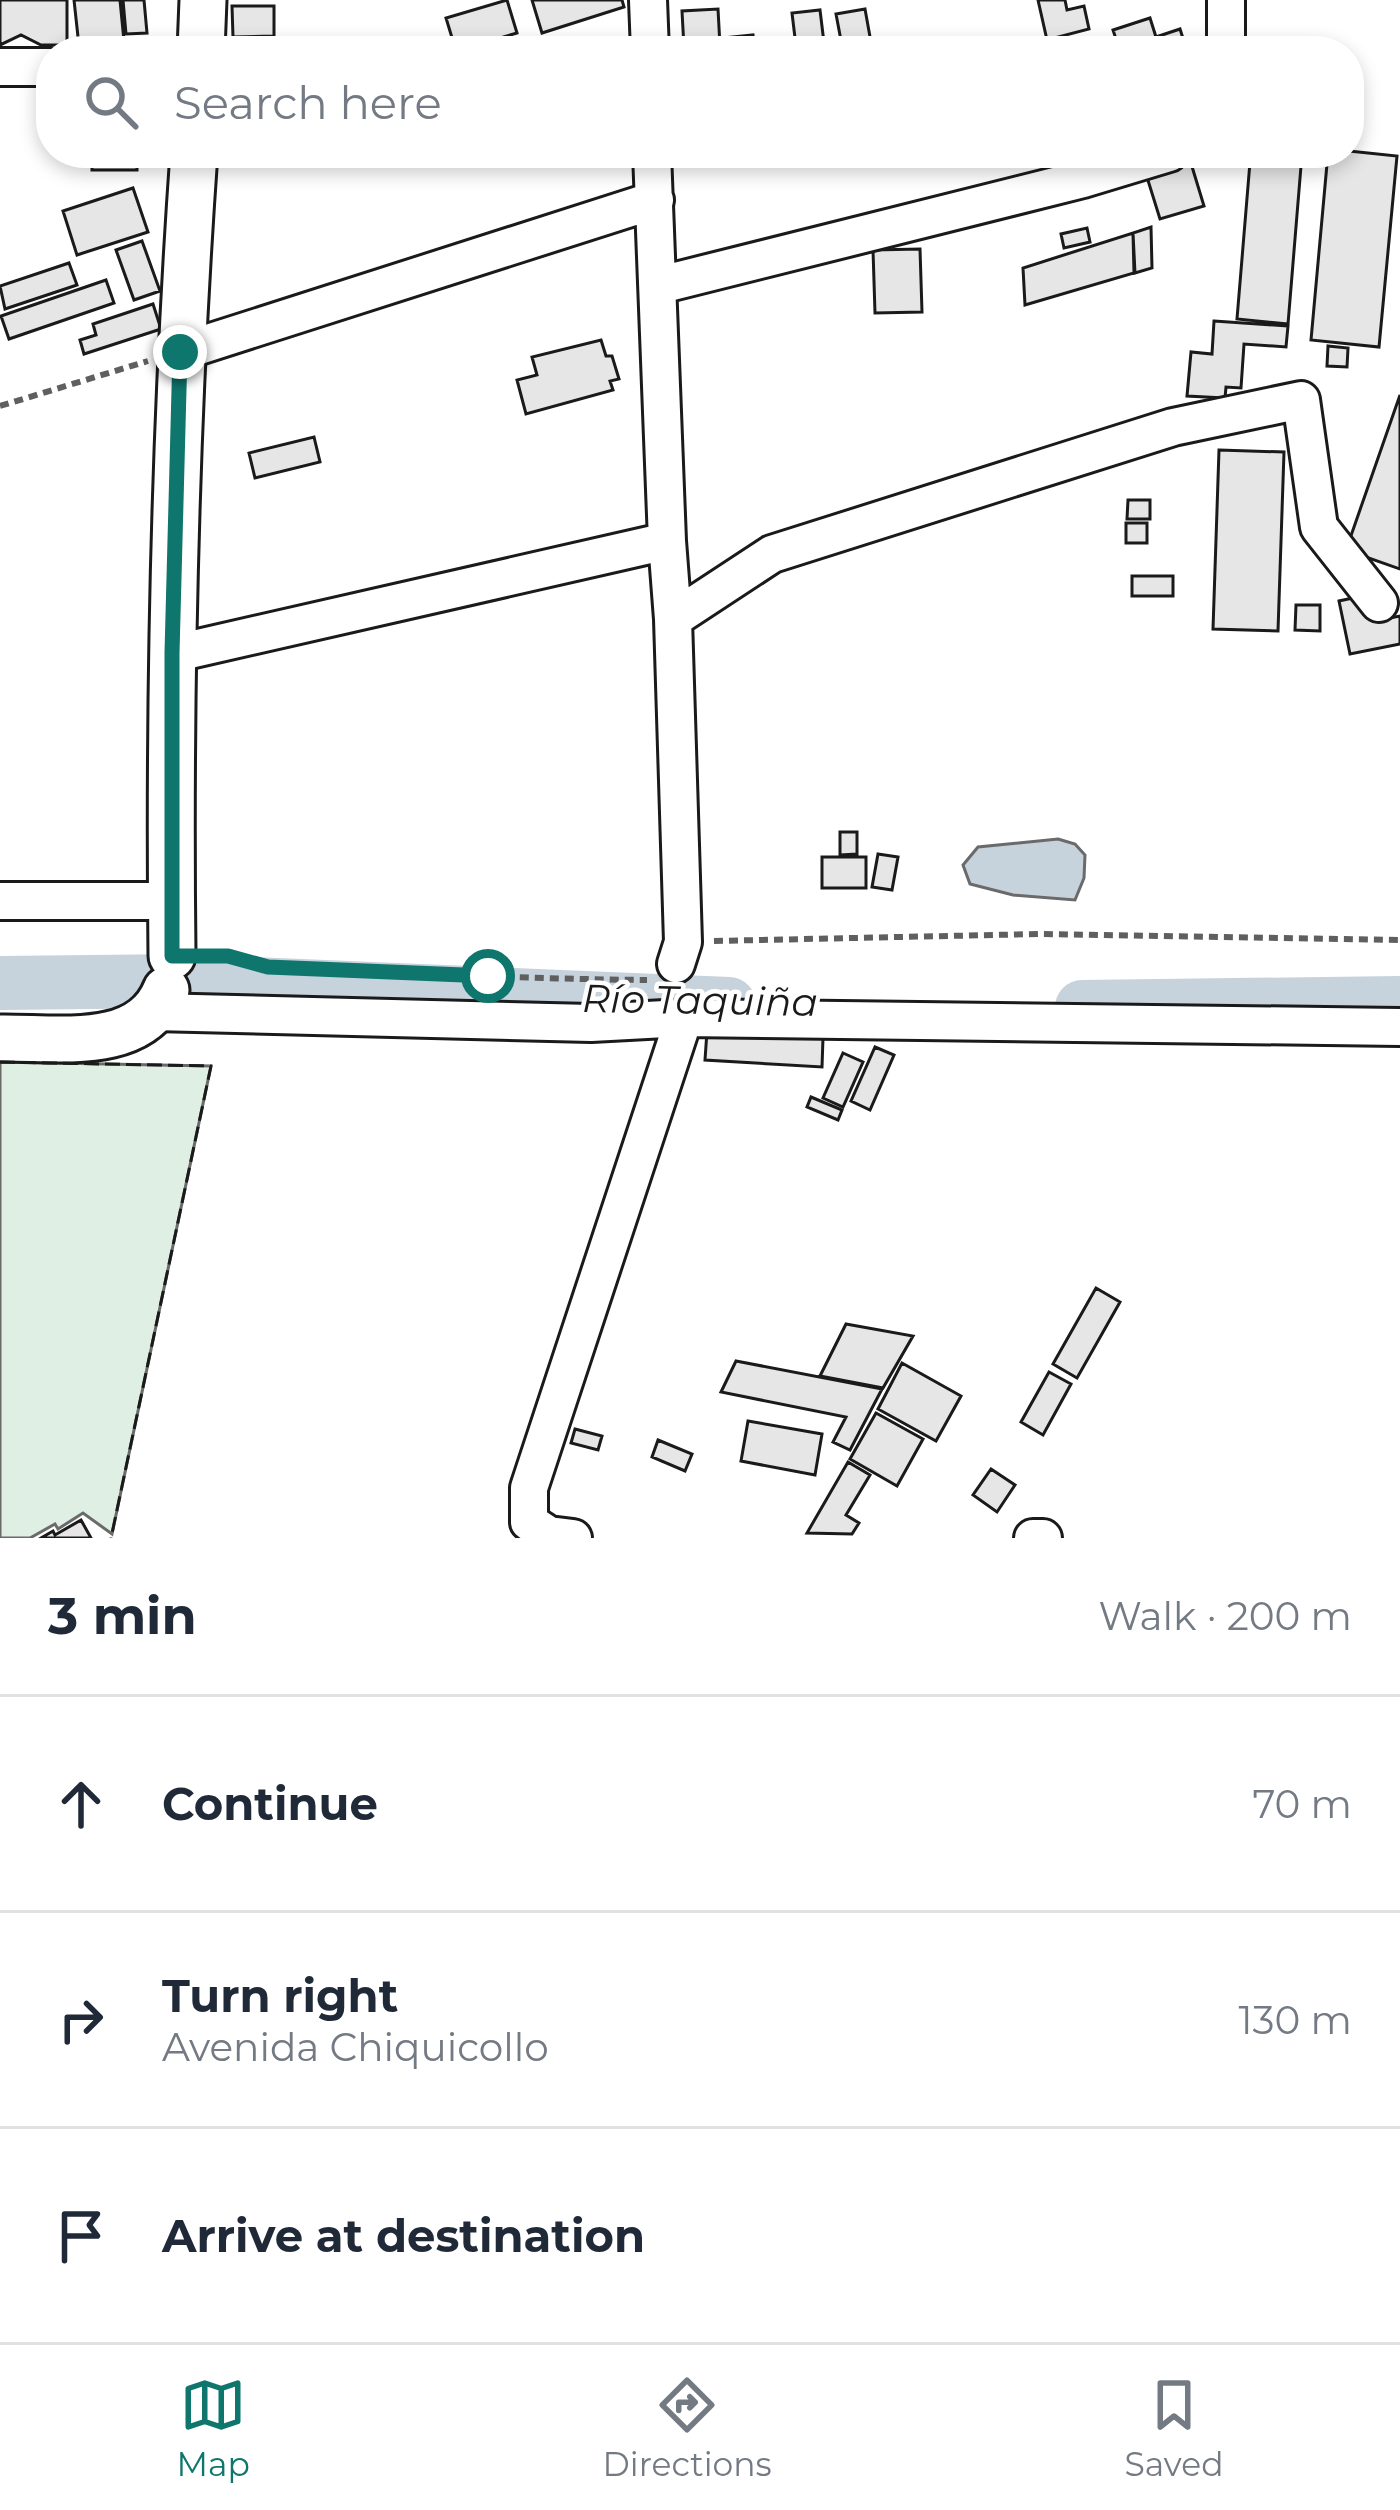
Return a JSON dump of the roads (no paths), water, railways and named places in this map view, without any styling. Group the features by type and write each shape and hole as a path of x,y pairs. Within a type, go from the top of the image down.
{"main road":[{"path":"202,36 203,0"},
{"path":"0,1038 126,1032 166,981 180,352 193,168"}],"street":[{"path":"648,0 649,36"},
{"path":"1226,0 1226,36"},
{"path":"0,67 36,67"},
{"path":"653,168 673,619 679,953"},
{"path":"660,285 1118,168"},
{"path":"180,352 655,200"},
{"path":"673,619 772,554 1173,427 1301,400 1319,527 1379,603"},
{"path":"172,653 667,541"},
{"path":"0,901 171,902"},
{"path":"166,981 591,1023 684,1018 1400,1027"},
{"path":"573,1538 549,1535 529,1522 529,1488 684,1018"},
{"path":"1033,1538 1043,1538"}],"waterway":[{"name":"Río Taquiña","path":"0,983 182,981 729,1004"},
{"name":"Río Taquiña","path":"1082,1007 1400,1003"}]}
